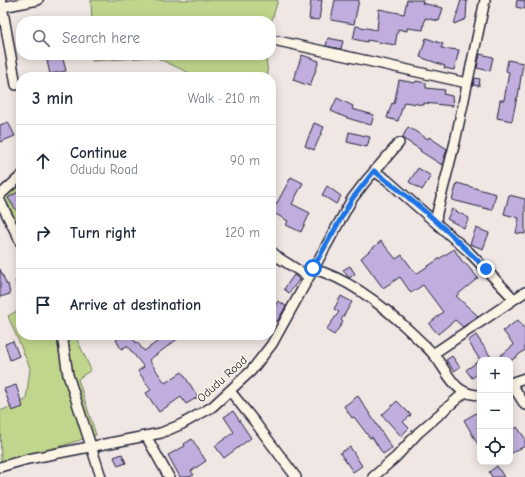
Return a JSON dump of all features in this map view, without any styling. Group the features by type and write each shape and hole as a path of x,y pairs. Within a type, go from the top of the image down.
{"street":[{"path":"16,85 1,4 38,0"},
{"path":"436,217 455,142 485,0"},
{"path":"278,41 468,82"},
{"name":"Odudu Road","path":"276,337 352,199 374,171 399,144"},
{"path":"374,171 427,214 436,217 514,299"},
{"path":"0,194 16,180"},
{"path":"0,200 16,233"},
{"path":"276,255 311,272 326,272 363,293 400,322 434,354 457,386 465,392 477,394"},
{"path":"434,354 525,292"},
{"path":"63,340 68,375 102,477"},
{"name":"Odudu Road","path":"0,467 28,459 161,433 182,424 212,407 230,391 251,371 274,340"},
{"path":"513,382 525,378"},
{"path":"513,387 525,405"},
{"path":"230,391 296,477"},
{"path":"373,477 418,433 465,392"},
{"path":"146,436 169,477"}],"green space":[{"path":"91,0 278,0 273,16 92,16"},
{"path":"161,60 266,60 268,72 187,72"},
{"path":"16,185 16,243 0,199"},
{"path":"16,312 16,335 8,316"},
{"path":"18,340 77,340 91,370 78,379 96,435 1,465 0,411 26,400 30,368"}],"building":[{"path":"311,0 322,0 319,20 309,19"},
{"path":"335,0 359,0 354,24 331,20"},
{"path":"407,0 423,0 422,3 443,8 439,21 425,18 423,30 407,28 407,31 398,29 395,45 353,39 356,26 377,30 379,9 404,14"},
{"path":"461,0 467,1 466,19 454,24"},
{"path":"517,0 525,1 525,9 516,7"},
{"path":"328,38 343,41 341,49 326,46"},
{"path":"426,38 443,44 441,48 459,50 454,70 444,68 445,66 420,57"},
{"path":"480,54 493,57 490,71 477,68"},
{"path":"302,55 319,61 310,86 293,80"},
{"path":"63,60 66,71 50,72 47,61"},
{"path":"508,60 523,63 518,97 512,121 497,118 500,100 504,100 509,72 506,71"},
{"path":"475,78 480,79 479,86 473,85"},
{"path":"399,80 415,83 416,81 426,83 426,88 445,90 443,94 452,96 453,106 424,103 424,105 404,102 398,121 387,118 392,103 394,104"},
{"path":"337,98 353,106 352,109 374,115 371,125 347,118 331,111"},
{"path":"8,122 15,136 0,142 0,125"},
{"path":"314,123 324,127 314,150 305,146"},
{"path":"408,127 428,139 429,137 447,149 442,165 402,138"},
{"path":"349,132 370,137 367,147 347,142"},
{"path":"418,168 431,176 422,190 409,182"},
{"path":"291,177 303,183 292,204 310,213 301,232 286,225 288,221 276,214 276,205"},
{"path":"457,183 496,194 492,210 452,200"},
{"path":"327,186 341,196 336,204 322,195"},
{"path":"16,193 16,210 8,198"},
{"path":"509,195 525,199 525,234 516,233 519,218 504,214"},
{"path":"452,209 469,218 464,228 447,219"},
{"path":"476,228 489,233 483,249 470,244"},
{"path":"381,241 396,259 402,255 416,274 454,249 464,264 465,263 478,278 456,296 478,316 463,327 455,320 438,334 429,324 443,312 423,285 411,293 400,277 383,288 361,258"},
{"path":"350,266 355,274 349,278 343,270"},
{"path":"0,269 7,285 8,284 10,294 0,297"},
{"path":"294,275 300,279 289,293 284,289"},
{"path":"341,296 352,302 341,320 343,322 334,335 326,330 339,312 334,309"},
{"path":"278,301 286,306 277,322 276,322 276,304"},
{"path":"518,320 525,330 525,350 513,359 513,357 499,357 514,345 503,331"},
{"path":"476,335 491,357 478,357 468,341"},
{"path":"116,340 134,340 144,351 160,340 176,340 149,360 165,383 182,372 198,397 186,404 181,397 159,412 146,393 151,390 138,371 144,367 127,346 121,349"},
{"path":"13,341 19,356 10,360 5,344"},
{"path":"452,356 460,367 454,371 446,360"},
{"path":"477,362 477,374 472,378 466,370"},
{"path":"16,385 23,407 12,411 4,389"},
{"path":"358,396 392,448 383,454 372,437 370,438 354,417 352,418 344,406"},
{"path":"397,401 411,415 403,422 409,428 401,436 382,415"},
{"path":"233,411 251,438 224,458 215,446 234,432 224,417"},
{"path":"477,413 477,443 464,420"},
{"path":"513,426 515,429 517,427 525,438 525,446 513,452"},
{"path":"192,439 206,461 191,471 194,475 189,477 180,477 168,455 185,446 184,444"},
{"path":"350,447 362,466 353,472 340,453"},
{"path":"122,454 126,463 118,466 114,457"},
{"path":"497,466 504,477 492,477 489,472"}],"route":[{"path":"313,268 352,199 374,171 387,180 448,233 486,269"}]}
